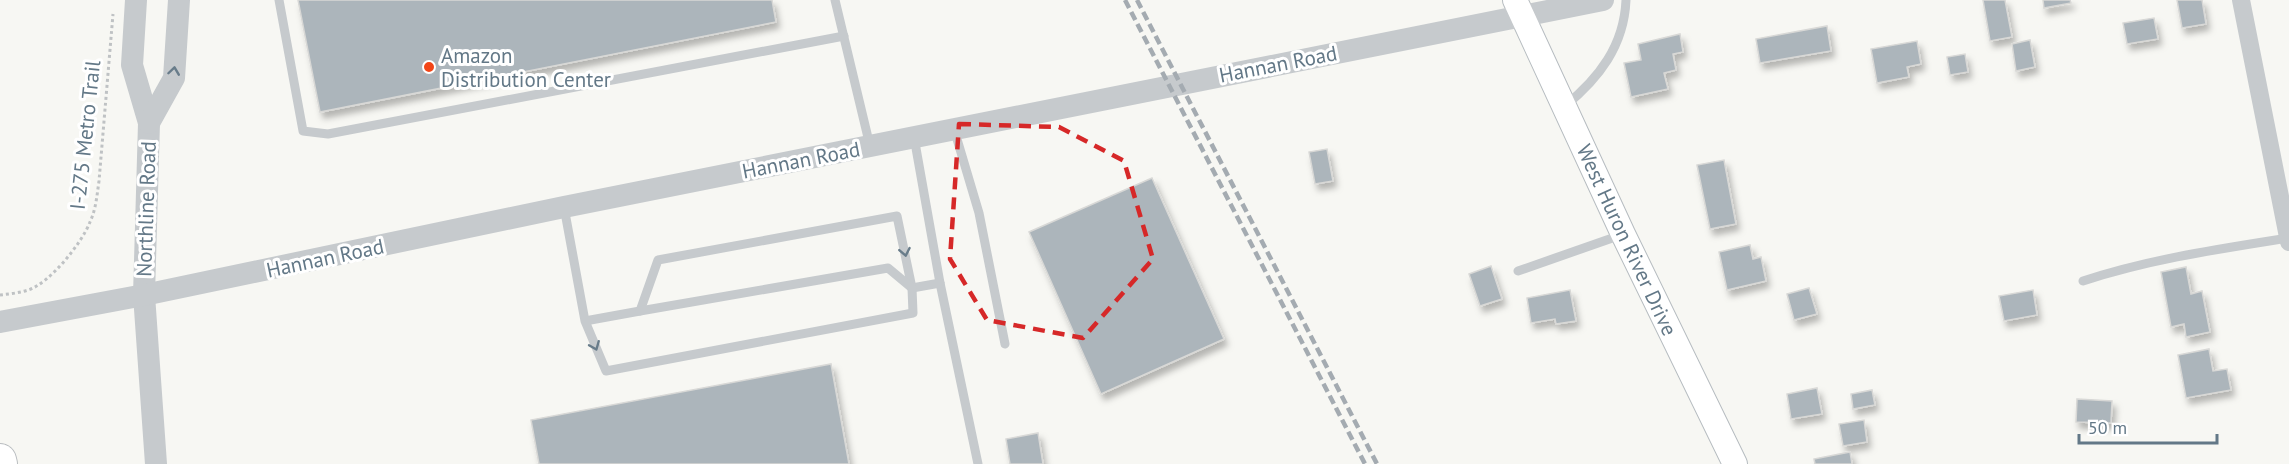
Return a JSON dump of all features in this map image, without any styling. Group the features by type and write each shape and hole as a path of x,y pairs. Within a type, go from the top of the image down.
{"main road":[{"name":"West Huron River Drive","path":"1518,8 1623,234 1735,464"}],"street":[{"name":"Northline Road","path":"136,0 132,65 149,123 144,295 156,464"},
{"name":"Northline Road","path":"149,123 174,78 179,0"},
{"name":"Hannan Road","path":"0,321 144,295 564,207 954,129 1518,8 1603,0"},
{"path":"2241,0 2289,240"}],"lane":[{"path":"279,0 303,131 328,134 844,36"},
{"path":"835,0 870,146"},
{"path":"1565,106 1588,87 1598,75 1613,48 1625,17 1626,0"},
{"path":"954,129 979,213 1005,344"},
{"path":"914,137 939,283 978,464"},
{"path":"564,207 585,321 606,371 913,313 912,288 897,216 658,260 640,311"},
{"path":"1518,271 1623,234"},
{"path":"2083,281 2121,268 2182,255 2289,240"},
{"path":"585,321 888,268 912,288"},
{"path":"912,288 939,283"}],"path":[{"name":"I-275 Metro Trail","path":"0,296 29,290 46,280 77,245 90,224 99,181 113,10"}],"highlighted area":[{"path":"959,124 1059,127 1124,161 1153,259 1083,338 987,320 950,259"}],"building":[{"name":"Amazon Distribution Center","path":"298,0 772,0 776,22 320,112"},
{"path":"1983,0 2005,0 2012,37 1990,41"},
{"path":"2043,0 2070,0 2071,3 2044,8"},
{"path":"2177,0 2202,0 2206,24 2182,28"},
{"path":"2154,18 2158,39 2127,44 2123,23"},
{"path":"1827,26 1831,51 1760,63 1756,39"},
{"path":"1680,34 1683,52 1673,54 1676,70 1664,73 1668,89 1631,97 1624,63 1641,60 1638,44"},
{"path":"2030,40 2035,67 2016,71 2012,44"},
{"path":"1917,41 1921,64 1907,67 1909,77 1877,83 1871,49"},
{"path":"1965,54 1968,72 1950,75 1947,57"},
{"path":"1327,149 1333,181 1315,184 1309,152"},
{"path":"1724,160 1736,224 1710,229 1697,165"},
{"path":"1152,178 1224,339 1101,394 1029,232"},
{"path":"1750,245 1753,259 1761,257 1766,281 1727,290 1719,252"},
{"path":"1491,266 1502,299 1480,306 1469,274"},
{"path":"2186,267 2191,294 2202,291 2210,332 2186,337 2184,324 2171,327 2161,272"},
{"path":"1809,288 1817,314 1794,320 1787,294"},
{"path":"1570,290 1576,321 1556,324 1555,319 1531,323 1527,298"},
{"path":"2033,290 2037,315 2004,321 1999,296"},
{"path":"2209,349 2213,371 2227,369 2231,390 2186,398 2178,355"},
{"path":"831,364 849,464 539,464 531,420"},
{"path":"1817,388 1822,414 1791,419 1787,394"},
{"path":"1872,390 1875,405 1853,409 1851,394"},
{"path":"2077,399 2112,401 2111,423 2076,422"},
{"path":"1864,420 1867,442 1843,446 1839,424"},
{"path":"1038,433 1043,464 1010,464 1006,439"},
{"path":"1850,452 1852,464 1815,464 1814,459"}],"railway":[{"path":"1125,0 1365,464"},
{"path":"1137,0 1377,464"}],"place":[{"name":"Amazon Distribution Center","path":"429,67"}]}
